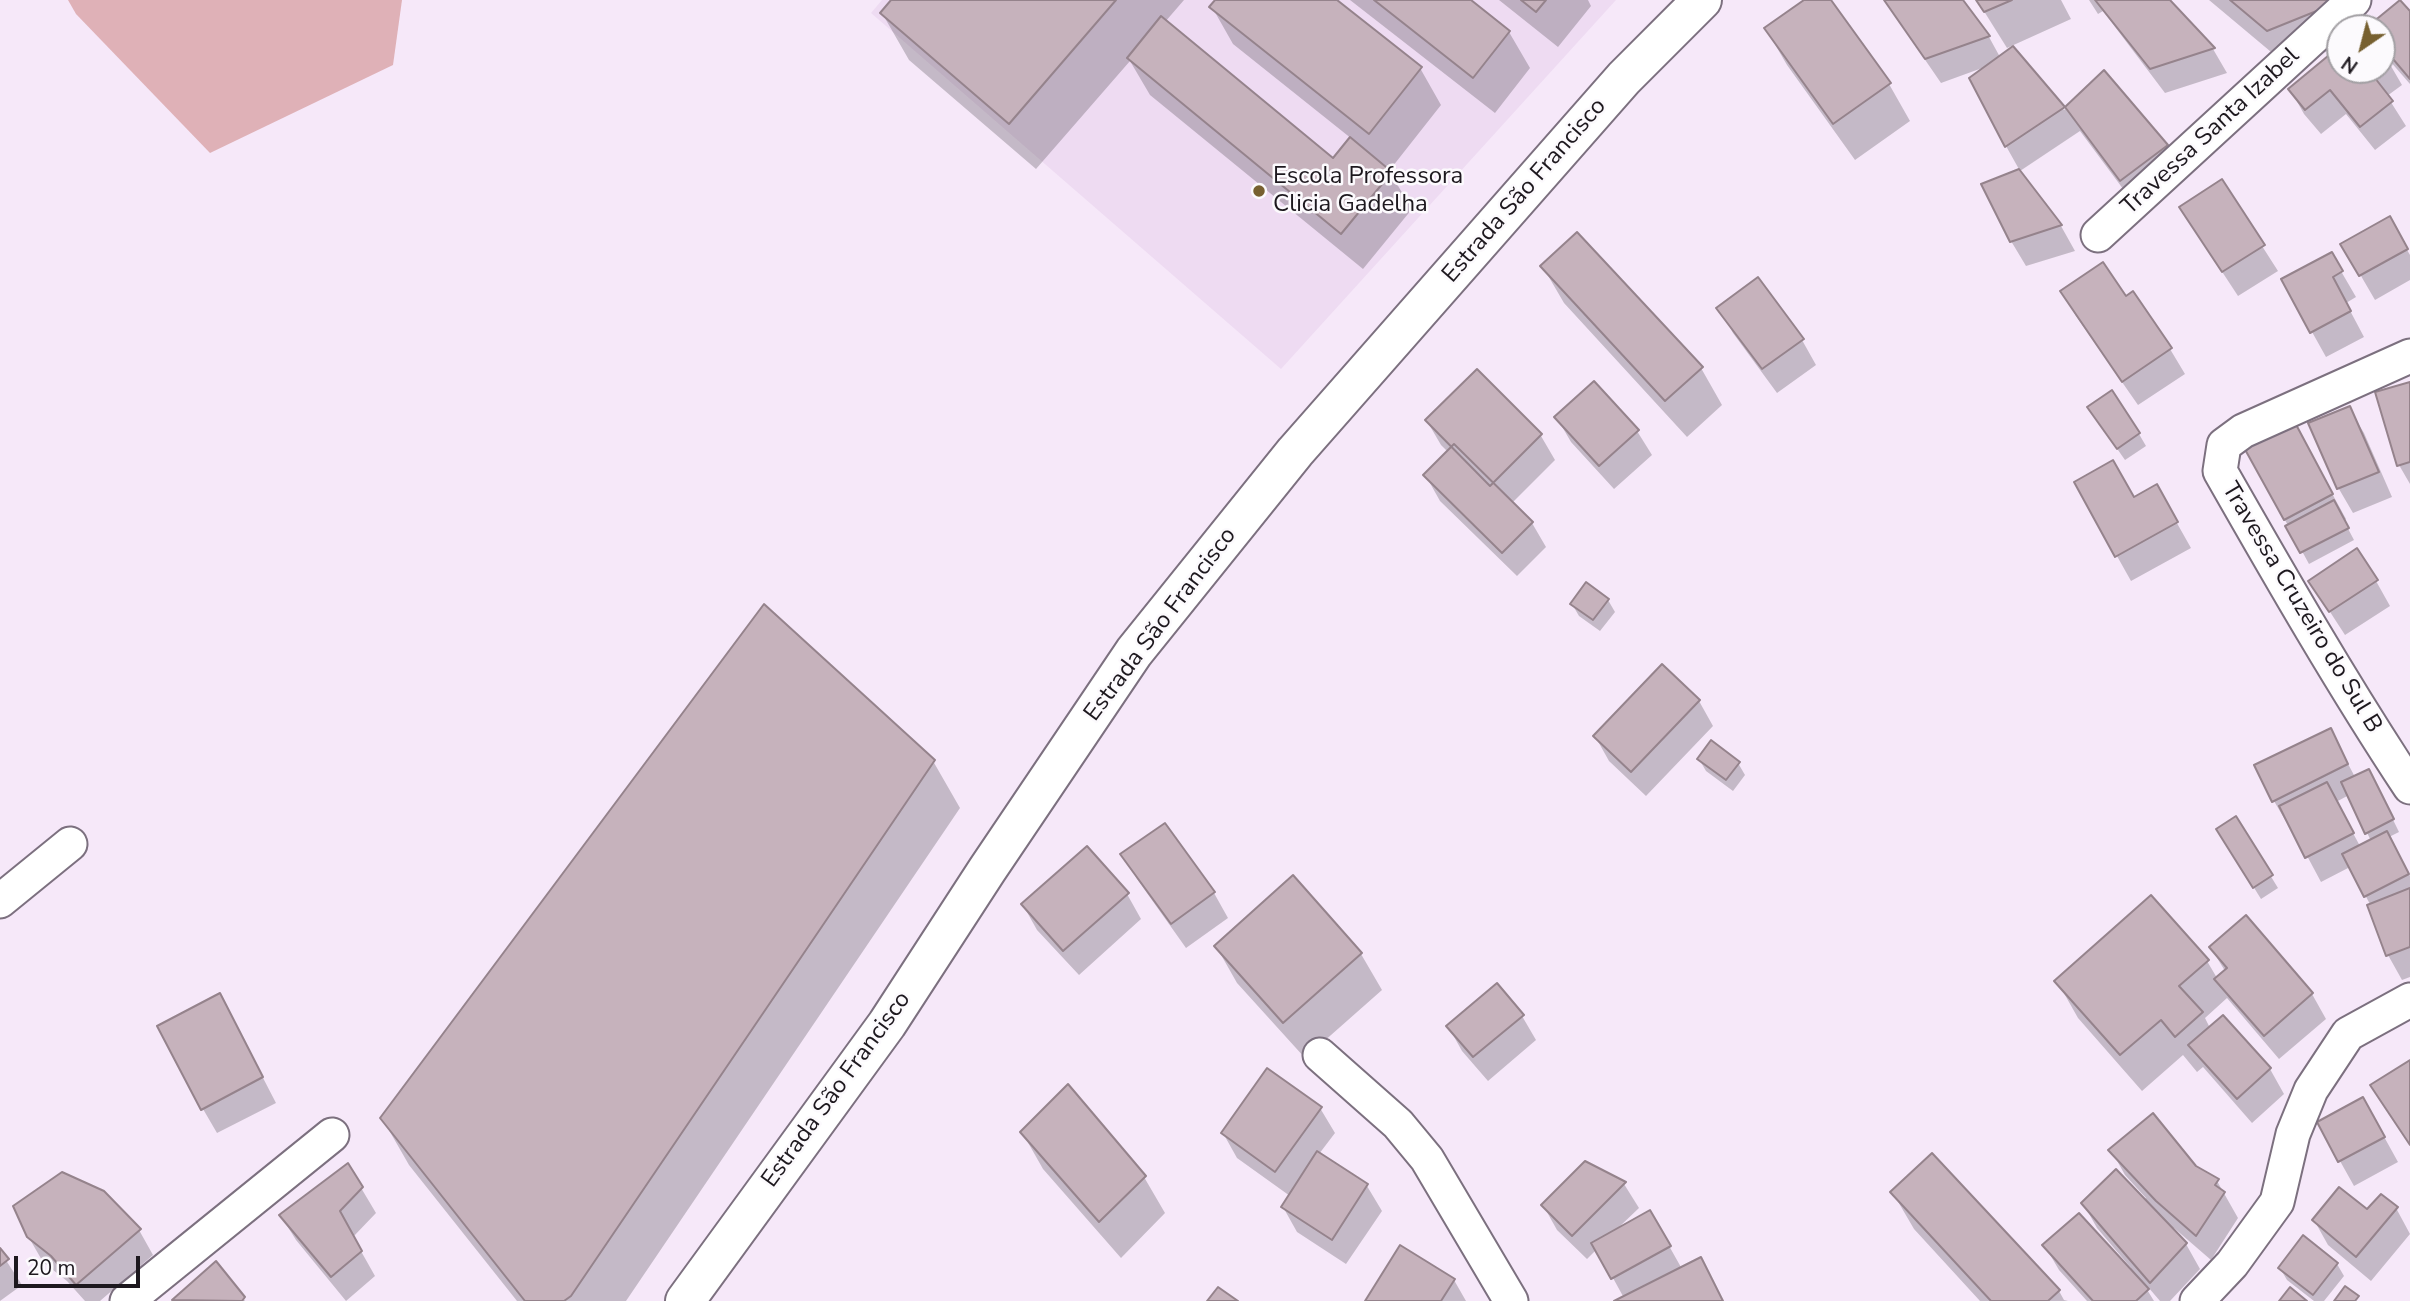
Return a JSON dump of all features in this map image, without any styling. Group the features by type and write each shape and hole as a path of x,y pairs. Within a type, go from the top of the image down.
{"street":[{"name":"Estrada São Francisco","path":"684,1301 887,1024 1134,652 1304,441 1624,78 1702,0"},
{"name":"Travessa Santa Izabel","path":"2098,235 2354,0"},
{"name":"Travessa Cruzeiro do Sul B","path":"2410,356 2243,431 2224,445 2220,471 2336,670 2410,787"},
{"path":"0,901 71,844"},
{"path":"2197,1301 2232,1264 2277,1202 2293,1134 2311,1090 2348,1034 2410,1000"},
{"path":"1320,1055 1398,1124 1427,1159 1511,1301"},
{"path":"127,1301 332,1135"}],"shaded area":[{"path":"68,0 402,0 393,65 210,153 76,14"},
{"name":"Escola Professora Clicia Gadelha","path":"882,0 1616,0 1281,369 871,13"}],"building":[{"path":"891,0 1116,0 1009,124 880,13"},
{"path":"1215,0 1337,0 1422,67 1369,134 1209,7"},
{"path":"1374,0 1471,0 1510,31 1473,78"},
{"path":"1521,0 1546,0 1536,12"},
{"path":"1804,0 1831,0 1891,83 1833,124 1764,28"},
{"path":"1884,0 1963,0 1990,36 1925,59"},
{"path":"1976,0 2012,0 1984,12"},
{"path":"2095,0 2170,0 2215,48 2150,69"},
{"path":"2230,0 2331,0 2334,4 2267,31"},
{"path":"2400,0 2410,11 2410,79 2396,62 2396,14 2383,14"},
{"path":"1161,16 1333,158 1350,137 1392,172 1341,234 1127,58"},
{"path":"2013,46 2065,107 2005,147 1969,78"},
{"path":"2326,58 2326,84 2380,84 2393,101 2360,127 2330,90 2305,110 2288,89"},
{"path":"2104,70 2168,145 2120,181 2065,107"},
{"path":"2019,169 2062,225 2010,242 1981,184"},
{"path":"2222,179 2265,245 2222,272 2179,207"},
{"path":"2390,216 2408,249 2359,276 2340,244"},
{"path":"1577,232 1703,367 1665,401 1540,266"},
{"path":"2332,252 2343,271 2333,277 2351,311 2310,333 2281,279"},
{"path":"2103,262 2126,296 2133,291 2172,348 2122,382 2060,291"},
{"path":"1758,277 1804,339 1762,369 1716,308"},
{"path":"1477,369 1542,434 1490,486 1425,420"},
{"path":"1594,381 1639,430 1599,466 1554,417"},
{"path":"2410,382 2410,462 2397,466 2375,392"},
{"path":"2112,390 2140,433 2117,449 2087,407"},
{"path":"2350,406 2379,472 2337,489 2308,423"},
{"path":"2292,417 2333,494 2284,520 2242,444"},
{"path":"1454,444 1533,522 1502,553 1423,475"},
{"path":"2113,460 2134,497 2157,484 2178,522 2115,557 2074,482"},
{"path":"2334,500 2349,528 2300,553 2285,526"},
{"path":"2357,548 2378,580 2329,612 2308,581"},
{"path":"1586,582 1609,599 1593,620 1570,604"},
{"path":"764,604 935,760 571,1296 564,1301 525,1301 380,1118"},
{"path":"1662,664 1700,700 1631,772 1593,736"},
{"path":"2331,728 2348,764 2272,802 2254,765"},
{"path":"1711,740 1740,762 1726,780 1697,759"},
{"path":"2369,769 2394,819 2365,834 2341,782"},
{"path":"2327,782 2354,833 2305,858 2279,806"},
{"path":"2236,816 2273,875 2253,888 2216,829"},
{"path":"1165,823 1215,892 1171,924 1120,854"},
{"path":"2387,831 2409,874 2364,897 2342,854"},
{"path":"1087,846 1129,893 1063,951 1021,904"},
{"path":"1293,875 1362,953 1283,1023 1214,946"},
{"path":"2410,888 2410,947 2386,956 2367,905"},
{"path":"2151,895 2209,960 2179,986 2203,1012 2175,1037 2161,1020 2120,1055 2054,981"},
{"path":"2246,915 2313,993 2264,1036 2214,979 2227,968 2209,947"},
{"path":"1497,983 1524,1015 1473,1057 1446,1026"},
{"path":"220,993 263,1077 201,1110 157,1026"},
{"path":"2223,1015 2271,1068 2237,1099 2188,1045"},
{"path":"2410,1060 2410,1145 2370,1085"},
{"path":"1267,1068 1322,1107 1275,1172 1221,1133"},
{"path":"1068,1084 1146,1176 1099,1222 1020,1132"},
{"path":"2363,1097 2385,1137 2338,1162 2317,1122"},
{"path":"2153,1113 2196,1166 2219,1179 2215,1185 2225,1192 2196,1236 2156,1201 2108,1150"},
{"path":"1317,1151 1368,1184 1332,1240 1281,1207"},
{"path":"1932,1153 2060,1290 2048,1301 1991,1301 1890,1192"},
{"path":"1585,1161 1626,1182 1572,1236 1541,1205"},
{"path":"348,1163 363,1187 340,1211 362,1251 331,1277 279,1215"},
{"path":"2116,1169 2187,1243 2150,1283 2081,1203"},
{"path":"62,1172 104,1191 141,1229 76,1285 51,1256 27,1237 13,1206"},
{"path":"2339,1187 2367,1209 2381,1194 2398,1207 2356,1257 2312,1220"},
{"path":"1650,1210 1671,1246 1611,1279 1591,1243"},
{"path":"2079,1213 2149,1289 2136,1301 2093,1301 2042,1245"},
{"path":"2303,1235 2338,1263 2313,1295 2278,1268"},
{"path":"1400,1245 1455,1279 1441,1301 1365,1301"},
{"path":"0,1248 9,1259 0,1266"},
{"path":"1701,1257 1723,1301 1614,1301"},
{"path":"216,1261 245,1297 242,1301 172,1300"},
{"path":"2345,1286 2359,1296 2355,1301 2334,1301"},
{"path":"1218,1287 1238,1301 1207,1301"},
{"path":"2290,1287 2307,1301 2279,1301"}],"place":[{"name":"Escola Professora Clicia Gadelha","path":"1259,191"}]}
